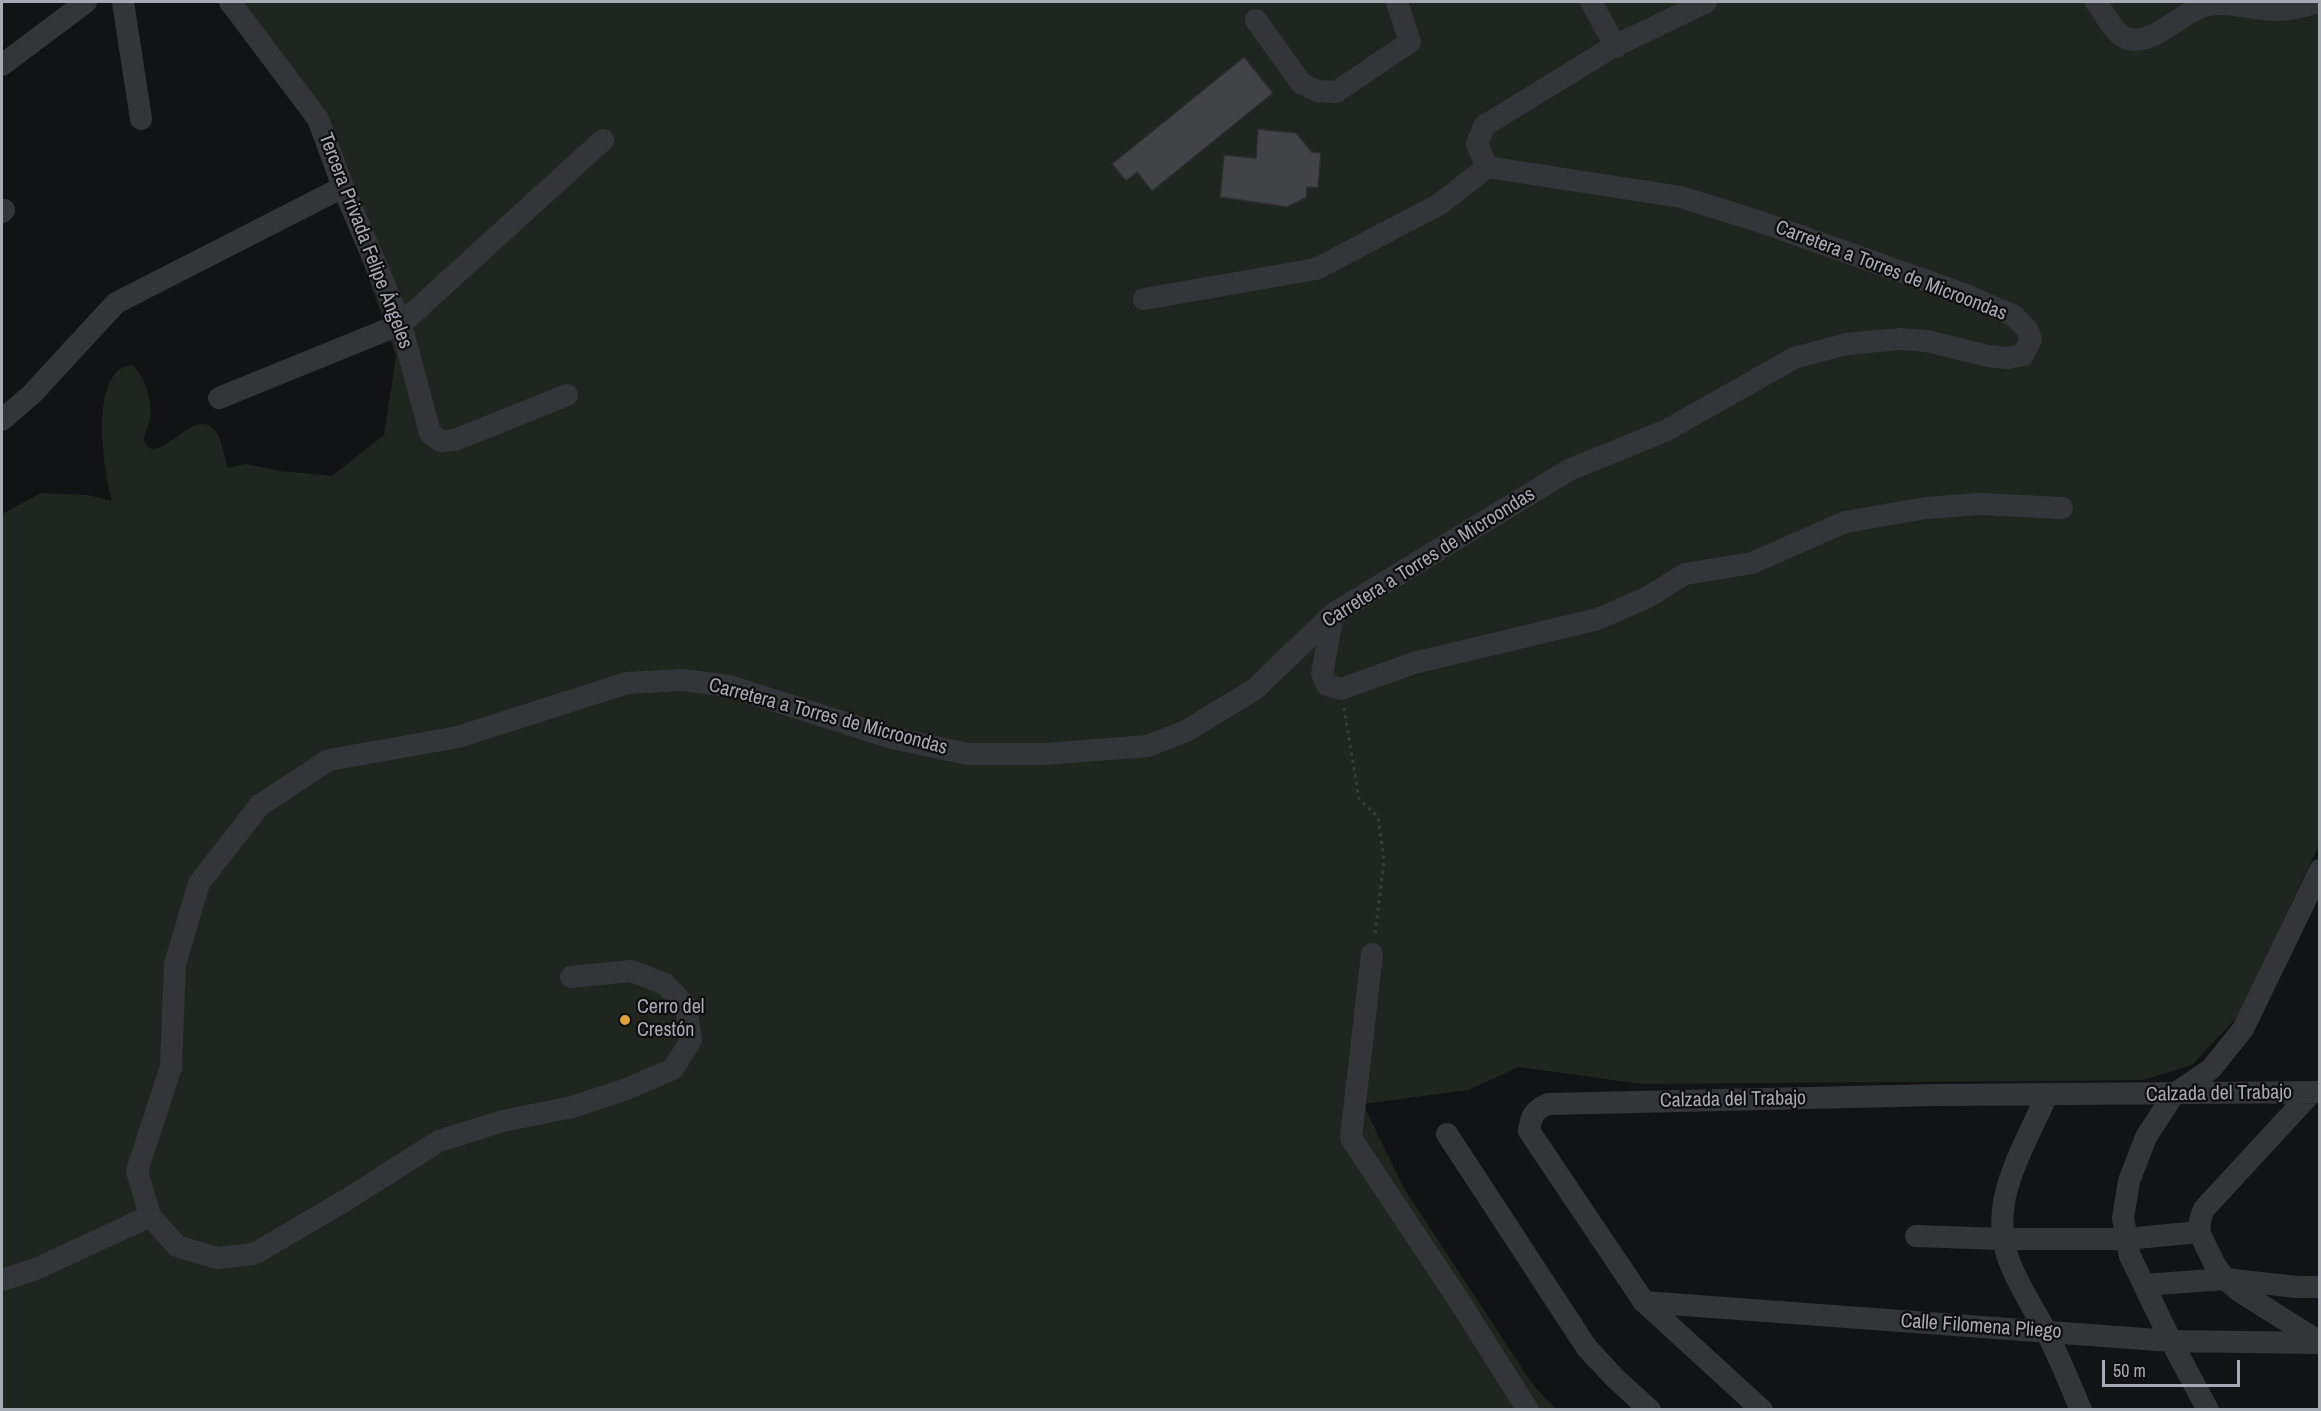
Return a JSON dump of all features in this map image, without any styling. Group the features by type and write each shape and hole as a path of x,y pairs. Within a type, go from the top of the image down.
{"street":[{"path":"2,65 86,2"},
{"path":"123,2 141,118"},
{"name":"Tercera Privada Felipe Ángeles","path":"230,2 318,119 342,187 401,324 430,433 441,441 456,441 567,395"},
{"path":"1256,20 1301,83 1317,91 1336,92 1410,42 1398,2"},
{"path":"1591,2 1616,46"},
{"path":"1144,299 1316,269 1440,204 1487,167 1477,144 1484,126 1616,46 1706,2"},
{"path":"2096,2 2113,27 2122,36 2131,40 2145,39 2204,6 2222,4 2278,10 2299,8 2319,2"},
{"path":"219,398 401,324 603,140"},
{"name":"Carretera a Torres de Microondas","path":"572,977 631,971 665,984 686,1006 691,1040 673,1069 624,1090 572,1107 503,1121 439,1141 255,1254 217,1258 177,1246 150,1216 137,1171 171,1067 175,964 199,883 260,805 329,760 458,737 627,683 682,680 729,686 892,738 968,754 1045,754 1148,746 1186,731 1255,689 1333,614 1569,470 1667,430 1794,358 1846,344 1900,339 1927,341 1988,356 2008,358 2023,355 2031,339 2027,329 2014,315 1964,294 1733,213 1682,197 1487,167"},
{"path":"2,420 32,393 116,303 342,187"},
{"path":"1333,614 1322,674 1327,685 1341,688 1414,663 1598,619 1648,597 1684,574 1752,563 1845,522 1926,508 1980,504 2062,508"},
{"path":"2208,1410 2171,1341 2130,1256 2123,1218 2129,1181 2146,1137 2174,1094 2211,1069 2243,1029 2319,870"},
{"path":"1372,954 1351,1138 1456,1296 1528,1410"},
{"path":"2316,1092 2204,1209 2199,1232 2215,1265 2225,1279 2239,1291 2319,1343"},
{"name":"Calzada del Trabajo","path":"1762,1410 1644,1302 1529,1131 1531,1118 1536,1109 1548,1104 2316,1092"},
{"path":"2047,1095 2014,1171 2004,1201 2002,1239 2004,1251 2016,1279 2046,1332 2081,1410"},
{"path":"1447,1134 1587,1348 1650,1410"},
{"path":"2,1280 36,1269 150,1216"},
{"path":"1916,1236 2126,1239 2199,1232"},
{"path":"2144,1285 2225,1279 2297,1287 2319,1287"},
{"name":"Calle Filomena Pliego","path":"1644,1302 2171,1341 2319,1343"}],"path":[{"path":"1341,688 1359,799 1378,817 1384,861 1372,954"}],"shaded area":[{"path":"239,2 2319,2 2319,845 2237,1017 2192,1065 2143,1080 1642,1084 1519,1067 1468,1090 1363,1104 1405,1190 1533,1385 1556,1409 2,1410 2,514 41,493 88,495 112,501 103,446 104,402 109,383 119,370 133,365 141,376 149,397 151,411 144,441 148,448 165,445 192,427 200,424 208,425 218,436 228,468 246,464 280,471 332,476 384,435 396,356 337,189 298,97"}],"building":[{"path":"1244,57 1273,93 1152,191 1137,172 1126,181 1112,164"},
{"path":"1258,129 1296,133 1312,152 1321,153 1318,188 1307,187 1306,198 1287,207 1220,197 1224,155 1256,158"}],"place":[{"name":"Cerro del Crestón","path":"625,1020"}]}
